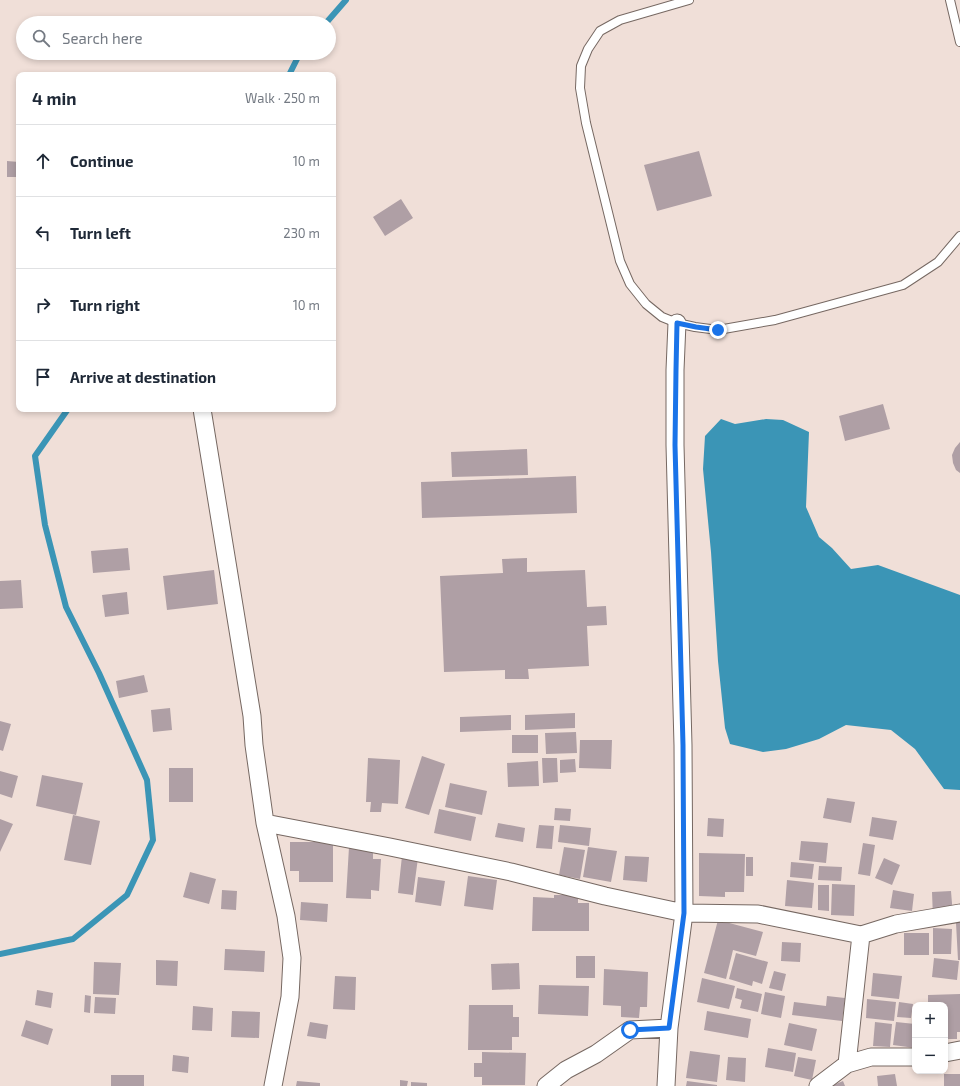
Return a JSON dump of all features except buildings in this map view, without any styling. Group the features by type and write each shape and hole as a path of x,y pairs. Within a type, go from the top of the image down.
{"street":[{"path":"666,1086 669,1028 684,913 683,745 675,445 677,323"},
{"path":"202,412 252,716 254,745 266,822 286,916 292,958 290,997 273,1086"},
{"path":"266,822 496,869 605,896 684,913 758,914 861,934 896,924 960,913"},
{"path":"847,1064 861,934"},
{"path":"546,1086 566,1070 596,1054 630,1030 669,1028"},
{"path":"948,1052 960,1050"},
{"path":"818,1086 847,1064 871,1057 912,1057"}],"lane":[{"path":"689,0 620,20 600,31 588,49 581,66 580,88 586,123 620,261 630,284 646,304 662,317 677,323 718,330 775,320 903,285 938,262 960,236"},
{"path":"950,0 960,42"}],"water":[{"path":"721,419 735,424 766,419 783,420 809,432 806,507 819,537 832,548 851,569 878,565 960,595 960,790 944,789 915,749 891,730 846,725 819,739 786,749 763,752 730,744 725,728 718,661 711,552 703,469 705,436"}],"waterway":[{"path":"332,16 346,0"},
{"path":"290,72 296,60"},
{"path":"0,954 73,939 127,895 153,840 147,780 99,673 66,607 45,525 35,456 66,412"}],"route":[{"path":"630,1030 669,1028 684,913 683,745 675,445 677,323 718,330"}]}
